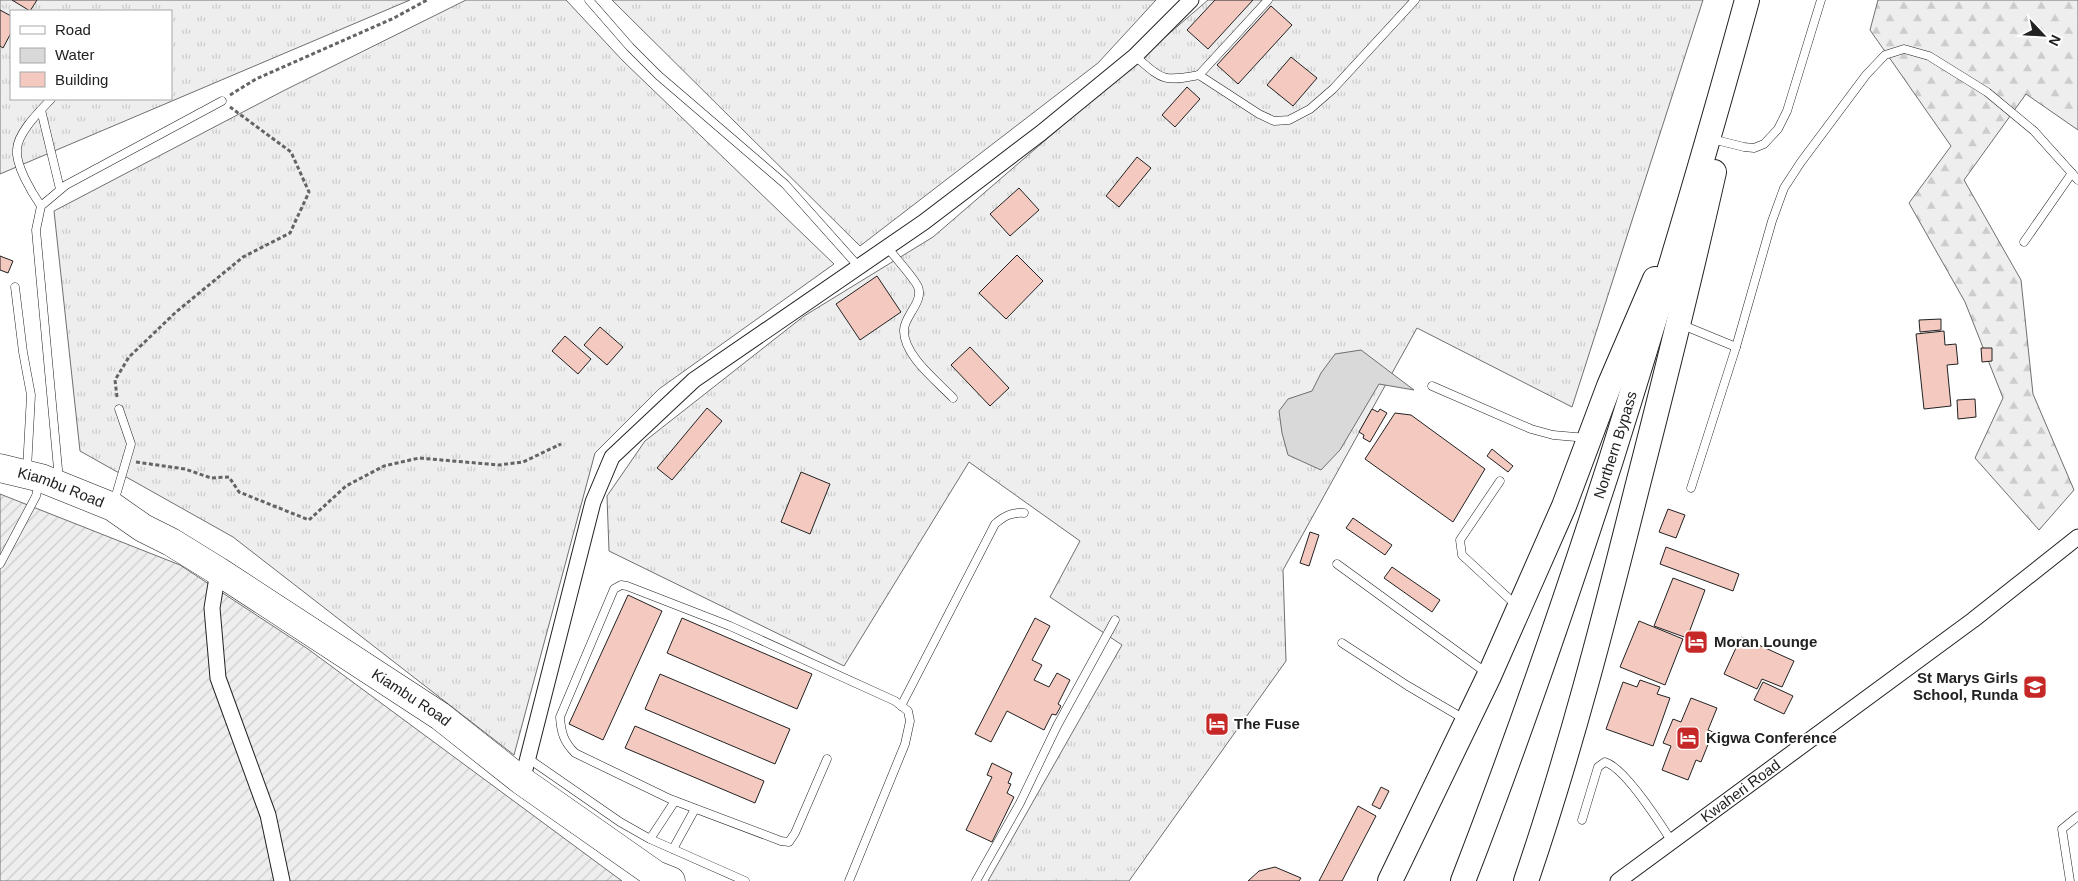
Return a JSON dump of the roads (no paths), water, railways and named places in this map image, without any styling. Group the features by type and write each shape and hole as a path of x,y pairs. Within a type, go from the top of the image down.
{"highway":[{"name":"Kiambu Road","path":"0,468 113,507 143,528 171,542 526,770 656,875 670,881"},
{"name":"Kiambu Road","path":"0,487 41,483 63,504 107,523 143,528"}],"main road":[{"name":"Northern Bypass","path":"1463,881 1501,784 1558,622 1660,304 1747,0"},
{"path":"1526,881 1546,821 1602,628 1678,324 1720,141 1732,54"},
{"path":"1390,881 1489,676 1564,506 1643,304 1687,212"}],"street":[{"path":"526,770 593,502 612,456 694,380 859,267 1041,134 1135,56 1191,0"},
{"name":"Kwaheri Road","path":"1618,881 1973,620 2078,537"},
{"path":"218,571 212,608 218,678 268,816 282,881"}],"lane":[{"path":"589,0 658,75 749,151 785,184 859,267"},
{"path":"1135,56 1165,79 1175,80 1199,75 1268,0"},
{"path":"1199,75 1259,114 1274,121 1289,120 1310,109 1333,89 1416,0"},
{"path":"1720,141 1754,148 1764,144 1778,129 1787,111 1821,0"},
{"path":"1691,488 1736,347 1772,221 1784,188 1801,162 1866,75 1886,55 1904,50 1929,56 1987,92 2034,131 2078,180"},
{"path":"41,206 30,189 16,151 19,141 35,116 50,100"},
{"path":"0,564 41,483 36,230 41,206 60,189 222,102"},
{"path":"41,110 60,189"},
{"path":"2024,242 2072,174"},
{"path":"887,247 918,287 919,298 904,329 906,340 913,356 953,398"},
{"path":"15,287 23,352 31,395 41,483"},
{"path":"1678,324 1736,347"},
{"path":"1432,386 1531,429 1553,435 1589,438"},
{"path":"113,507 131,444 119,409"},
{"path":"1500,481 1460,540 1460,548 1462,554 1519,608"},
{"path":"901,706 995,524 1002,518 1015,512 1024,513"},
{"path":"1337,564 1489,676"},
{"path":"827,759 795,833 789,842 780,842 675,801 575,753 568,746 561,733 560,717 614,589 621,585 730,626 908,711 910,721 905,744 849,881"},
{"path":"976,881 1020,803 1057,726 1115,620"},
{"path":"1342,642 1408,686 1467,721"},
{"path":"1582,820 1598,766 1605,762 1614,766 1646,804 1672,842"},
{"path":"526,770 650,839 745,881"},
{"path":"650,839 675,801"},
{"path":"673,849 694,808"},
{"path":"2070,881 2062,829 2078,816"}],"water":[{"path":"1361,350 1414,390 1379,384 1340,450 1321,470 1288,455 1279,411 1288,399 1312,391 1321,373 1335,354"}],"place":[{"name":"Moran Lounge","path":"1696,642"},
{"name":"St Marys Girls School, Runda","path":"2035,687"},
{"name":"The Fuse","path":"1217,724"},
{"name":"Kigwa Conference","path":"1688,738"}]}
